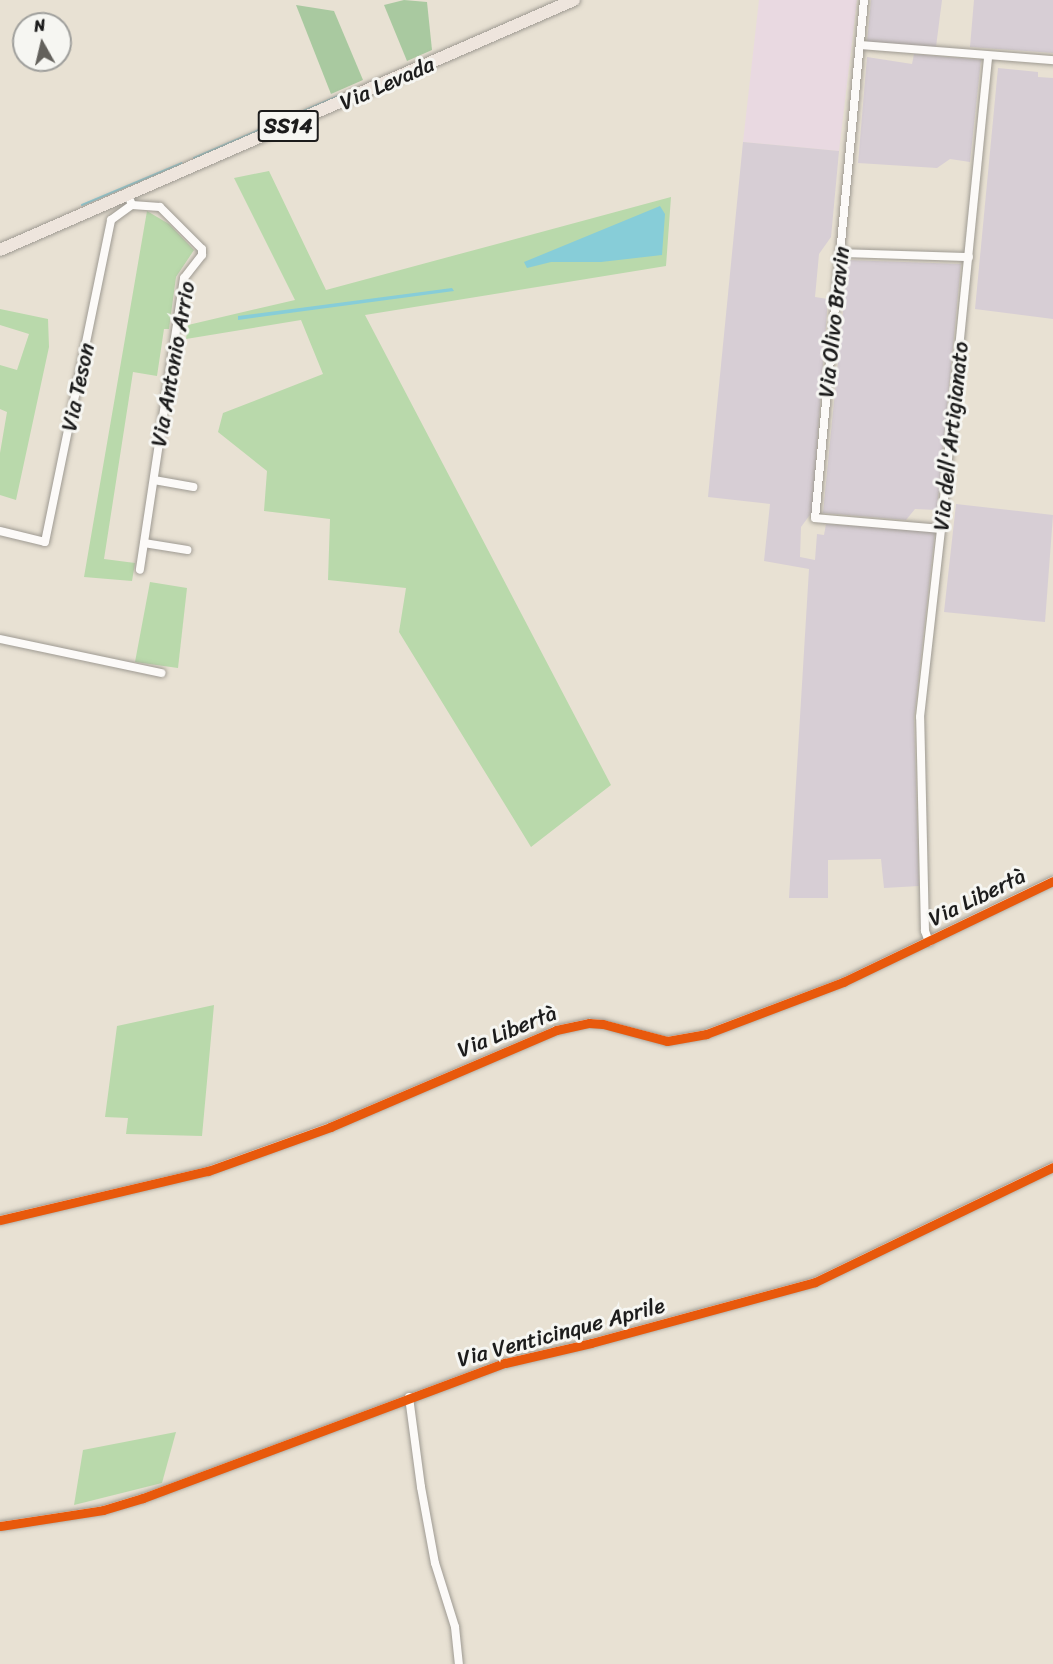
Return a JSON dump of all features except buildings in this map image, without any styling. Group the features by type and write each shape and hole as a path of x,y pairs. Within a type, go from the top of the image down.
{"main road":[{"name":"Via Levada","path":"0,250 130,200 574,0"}],"street":[{"name":"Via Olivo Bravin","path":"864,0 815,518 941,529"},
{"path":"861,45 1053,60"},
{"name":"Via dell'Artigianato","path":"929,942 925,931 920,717 988,56"},
{"name":"Via Antonio Arrio","path":"130,200 160,207 202,249 201,255 184,278 140,570"},
{"name":"Via Teson","path":"0,531 45,542 111,220 130,200"},
{"path":"841,253 969,257"},
{"path":"154,480 193,487"},
{"path":"144,543 187,550"},
{"path":"0,639 161,673"},
{"name":"Via Libertà","path":"0,1220 208,1171 330,1127 556,1030 588,1023 603,1024 667,1041 706,1034 843,982 1053,881"},
{"name":"Via Venticinque Aprile","path":"0,1526 103,1510 143,1498 505,1363 591,1343 815,1282 1053,1167"},
{"path":"409,1397 435,1563 454,1627 459,1664"}],"shaded area":[{"path":"759,0 857,0 839,151 743,142"},
{"path":"871,0 942,0 936,47 867,42"},
{"path":"974,0 1053,0 1053,53 970,47"},
{"path":"914,54 981,60 970,162 950,159 937,168 858,163 867,57 912,64"},
{"path":"998,68 1038,72 1038,77 1053,78 1053,319 975,309"},
{"path":"743,142 839,151 831,237 819,254 815,297 828,299 812,512 801,527 800,557 815,560 817,534 824,535 826,524 935,531 914,719 919,886 884,888 881,859 828,860 828,898 789,898 809,569 764,561 770,504 708,497"},
{"path":"848,260 961,264 937,510 915,509 906,520 823,513"},
{"path":"956,504 1053,515 1045,622 944,612"}],"green space":[{"path":"404,0 427,2 432,50 407,61 384,5"},
{"path":"296,5 334,11 363,80 331,94"},
{"path":"269,171 326,290 671,197 666,266 365,315 611,785 531,847 399,632 406,588 328,580 330,519 264,511 267,471 218,432 223,413 323,374 301,320 186,339 188,325 295,300 234,178"},
{"path":"147,211 169,224 194,250 176,277 169,329 164,329 157,376 133,372 104,559 135,563 132,581 84,577"},
{"path":"0,309 48,319 49,347 16,500 0,495 0,453 7,412 0,409 0,365 17,370 29,334 0,325"},
{"path":"150,582 187,588 178,668 135,662"},
{"path":"214,1005 202,1136 126,1134 128,1118 105,1117 117,1026"},
{"path":"176,1432 162,1483 74,1505 83,1450"}],"water":[{"path":"660,206 665,214 662,255 601,262 551,262 527,268 524,262"},
{"path":"452,288 454,291 238,320 238,316"}],"waterway":[{"path":"194,158 338,96"},
{"path":"82,205 182,163"}],"cycle path":[{"path":"0,1220 208,1171 330,1127 556,1030 589,1023 603,1024 667,1041 706,1034 843,982 1053,881"},
{"path":"0,1526 103,1510 143,1498 505,1363 591,1343 815,1282 1053,1167"}]}
